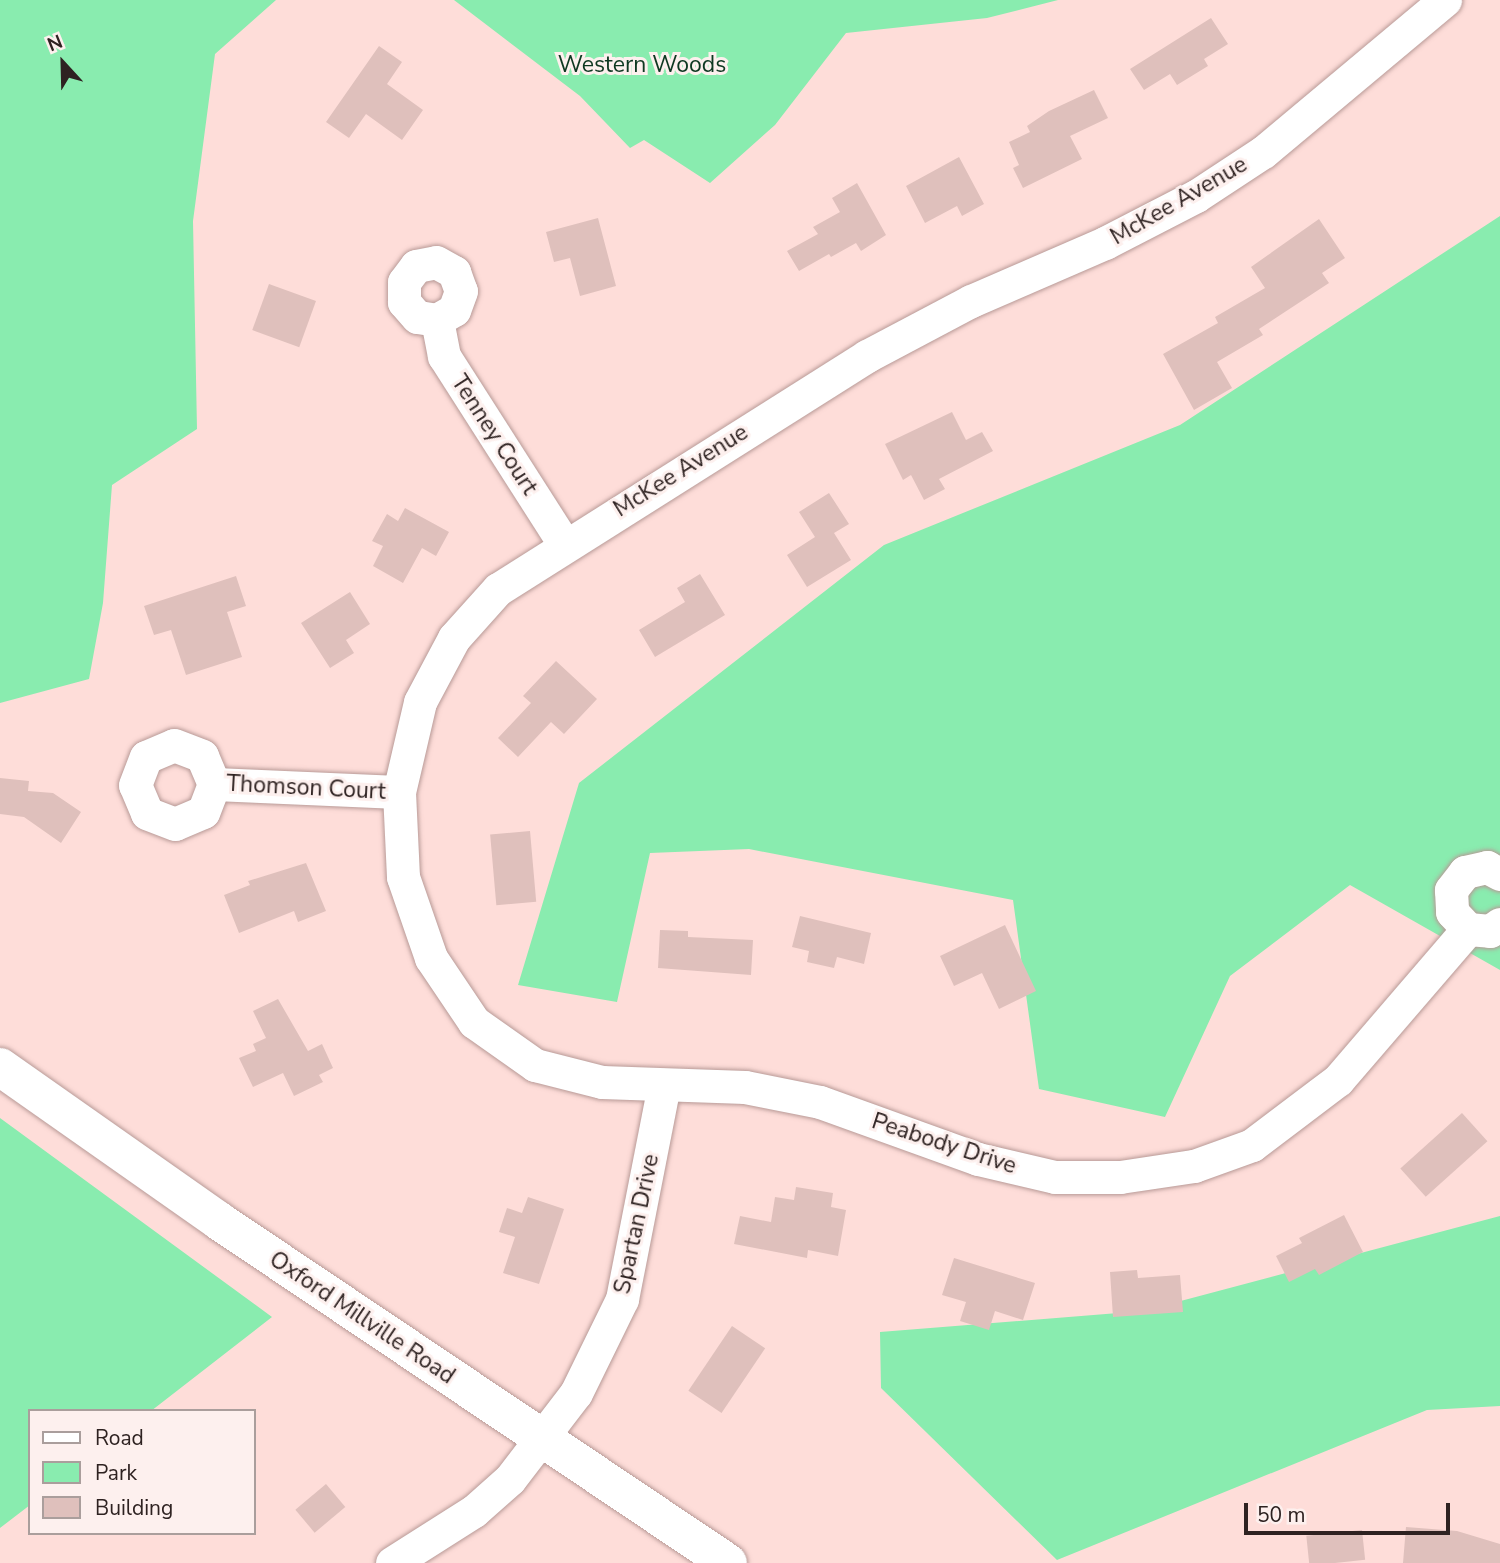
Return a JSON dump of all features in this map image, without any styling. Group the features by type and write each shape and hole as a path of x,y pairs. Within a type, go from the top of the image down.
{"highway":[{"name":"Oxford Millville Road","path":"0,1067 541,1439 728,1563"}],"street":[{"name":"McKee Avenue","path":"664,1085 602,1082 535,1065 474,1022 431,958 404,877 399,792 420,702 454,638 498,589 564,544 867,356 1196,196 1263,152 1445,0"},
{"name":"Tenney Court","path":"437,320 444,356 564,544"},
{"name":"Thomson Court","path":"214,784 399,792"},
{"name":"Peabody Drive","path":"664,1085 745,1087 820,1102 978,1159 1055,1177 1120,1177 1194,1166 1252,1145 1338,1080 1484,926 1452,912 1451,890 1465,872 1487,867 1500,874"},
{"name":"Spartan Drive","path":"392,1563 474,1511 510,1479 576,1393 622,1299 664,1085"}],"green space":[{"path":"0,0 276,0 215,54 193,221 197,429 112,485 103,603 89,679 0,703"},
{"name":"Western Woods","path":"454,0 1058,0 987,18 846,33 775,125 710,183 644,140 630,148 580,96"},
{"path":"1500,216 1500,970 1350,885 1230,976 1165,1117 1039,1089 1013,900 749,849 650,853 617,1002 518,985 579,783 884,545 1180,425"},
{"path":"0,1118 272,1317 154,1409 28,1409 28,1507 0,1528"},
{"path":"1500,1216 1500,1406 1427,1410 1057,1560 881,1388 880,1332 1143,1311"}],"building":[{"path":"1211,18 1228,44 1204,59 1208,66 1177,85 1170,74 1144,90 1130,69"},
{"path":"379,46 402,62 387,84 423,110 402,140 366,114 349,138 326,122"},
{"path":"1094,90 1108,118 1070,136 1082,159 1023,188 1013,168 1019,165 1009,142 1030,132 1027,126 1049,111"},
{"path":"959,157 984,204 962,216 957,206 925,223 906,186"},
{"path":"857,183 886,235 861,251 856,243 799,271 787,251 818,234 813,227 840,212 832,198"},
{"path":"598,218 616,286 580,296 570,258 554,262 546,232"},
{"path":"1319,219 1345,258 1322,273 1329,283 1259,329 1263,335 1217,362 1232,388 1194,410 1163,354 1218,323 1215,317 1265,288 1251,267"},
{"path":"269,284 316,301 299,347 252,330"},
{"path":"952,412 966,440 982,432 993,451 939,479 945,489 924,500 911,475 903,480 885,444"},
{"path":"829,493 849,524 834,533 851,560 807,587 787,555 815,537 799,512"},
{"path":"405,508 449,532 436,556 422,548 403,583 373,566 383,546 372,541 387,514 398,521"},
{"path":"700,574 725,615 655,657 639,630 685,602 677,588"},
{"path":"236,576 246,606 227,612 242,657 186,675 171,630 154,635 144,606"},
{"path":"350,592 370,624 346,640 354,653 330,668 301,623"},
{"path":"556,661 597,699 564,734 551,722 518,757 498,738 531,703 523,696"},
{"path":"0,778 29,781 28,791 53,793 81,812 61,843 24,817 0,814"},
{"path":"530,831 536,902 496,905 490,834"},
{"path":"306,863 326,911 298,922 294,911 239,933 224,895 250,885 248,881"},
{"path":"800,916 871,933 864,964 837,957 834,968 807,962 809,951 792,947"},
{"path":"1005,925 1036,991 999,1009 982,973 954,986 940,956"},
{"path":"660,930 688,931 688,937 753,940 751,975 658,968"},
{"path":"278,999 308,1051 322,1044 333,1068 319,1075 323,1082 294,1096 283,1073 253,1087 239,1058 256,1051 253,1044 266,1038 253,1011"},
{"path":"1462,1113 1487,1141 1426,1197 1400,1169"},
{"path":"796,1187 833,1193 831,1207 846,1210 838,1256 808,1250 807,1258 734,1244 740,1216 771,1222 775,1197 794,1200"},
{"path":"528,1197 564,1209 539,1284 503,1273 515,1237 499,1232 507,1208 522,1213"},
{"path":"1344,1215 1363,1252 1319,1275 1315,1269 1289,1282 1276,1256 1302,1243 1299,1238"},
{"path":"954,1258 1035,1283 1023,1320 995,1311 989,1330 960,1321 966,1302 942,1295"},
{"path":"1137,1270 1138,1278 1180,1275 1183,1312 1113,1317 1110,1272"},
{"path":"732,1326 765,1348 722,1413 688,1391"},
{"path":"326,1484 345,1507 315,1533 295,1510"},
{"path":"1406,1527 1457,1531 1500,1544 1500,1563 1403,1563"},
{"path":"1362,1530 1365,1560 1309,1563 1306,1536"}]}
